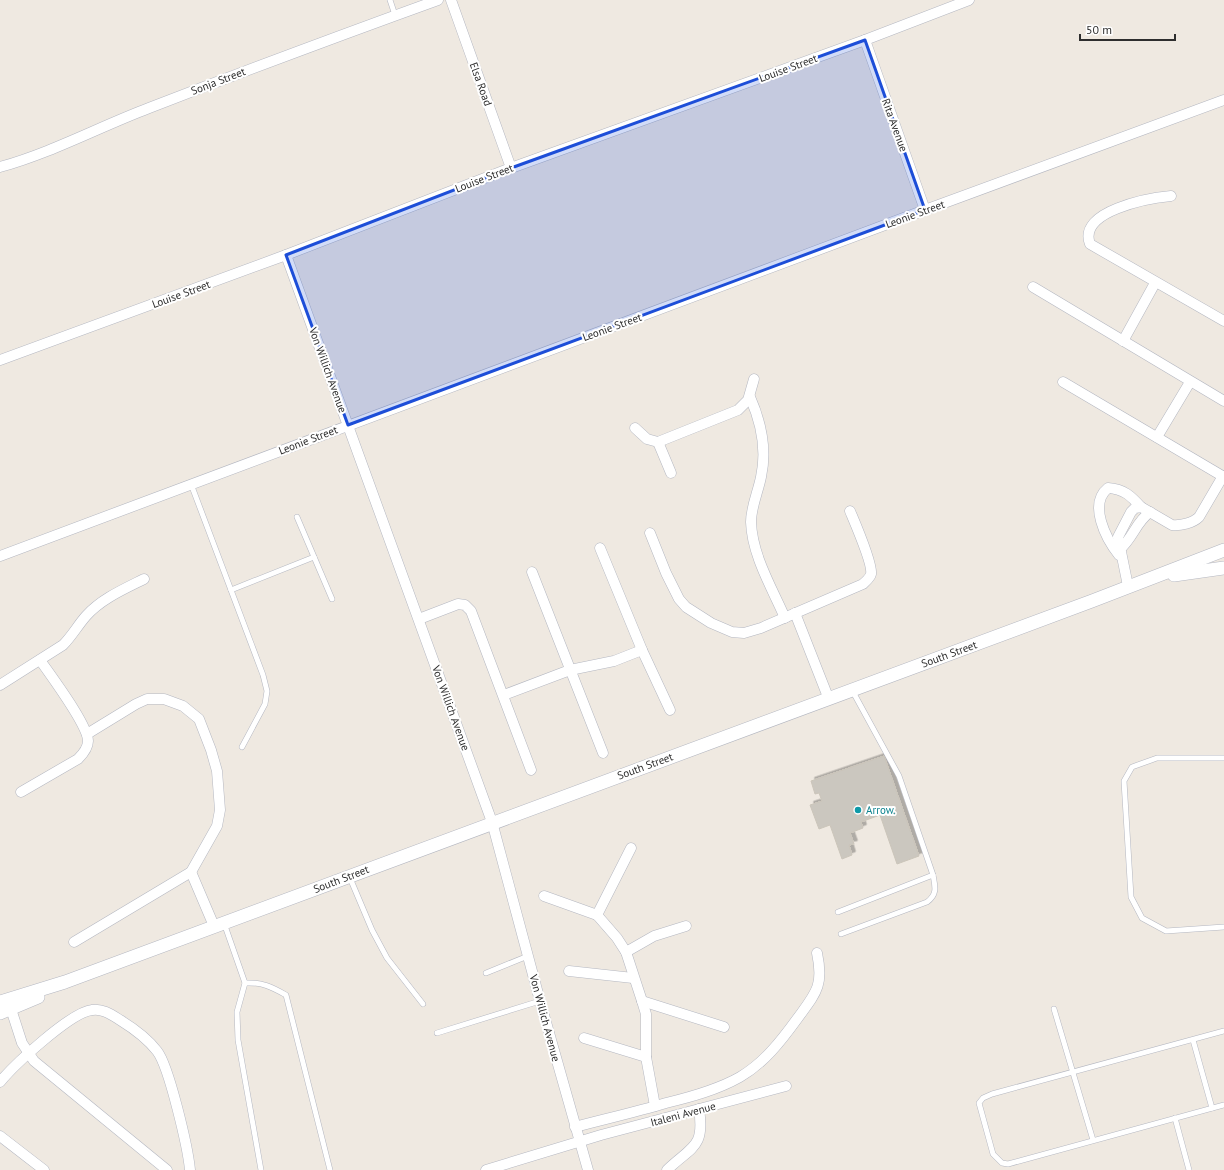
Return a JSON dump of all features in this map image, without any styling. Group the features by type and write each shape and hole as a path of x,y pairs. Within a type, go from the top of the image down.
{"street":[{"name":"Sonja Street","path":"0,167 40,154 174,98 438,0"},
{"name":"Elsa Road","path":"451,0 511,168"},
{"name":"Louise Street","path":"0,360 286,255 511,168 865,40 969,0"},
{"name":"Rita Avenue","path":"865,40 925,210"},
{"name":"Leonie Street","path":"0,556 925,210 1224,100"},
{"path":"1171,196 1154,197 1119,207 1092,226 1087,238 1090,244 1155,283 1224,321"},
{"name":"Von Willich Avenue","path":"286,255 492,822 540,1001 588,1170"},
{"path":"1123,341 1155,283"},
{"path":"1033,287 1224,401"},
{"path":"635,428 647,439 658,442 738,410 750,396 754,379"},
{"path":"1063,382 1223,477 1197,519 1176,526 1145,510 1131,496 1118,488 1108,488 1102,493 1100,499 1100,517 1109,538 1122,560"},
{"path":"1157,437 1190,382"},
{"path":"750,396 758,418 764,455 761,477 752,512 753,536 762,565 785,618"},
{"path":"658,442 671,473"},
{"path":"1128,586 1120,549 1130,539 1145,510"},
{"path":"650,533 660,560 679,599 686,608 703,619 732,632 744,632 785,618 863,584 871,576 869,562 850,511"},
{"path":"600,548 642,650 670,710"},
{"name":"South Street","path":"0,1002 66,982 1224,550"},
{"path":"1150,578 1224,568"},
{"path":"532,572 603,753"},
{"path":"0,685 63,645 71,638 86,616 98,605 112,595 144,579"},
{"path":"419,619 458,604 469,607 504,695 531,770"},
{"path":"795,613 828,697"},
{"path":"504,695 570,670 614,661 642,650"},
{"path":"21,792 78,759 88,746 87,734 40,660"},
{"path":"74,942 190,872 217,826 220,810 217,772 211,750 199,719 183,706 164,699 156,698 136,704 87,734"},
{"path":"597,915 631,848"},
{"path":"190,872 219,924"},
{"path":"544,896 597,915 617,938 626,952 633,978 646,1014 646,1057 656,1106"},
{"path":"626,952 654,936 686,926"},
{"path":"575,1127 656,1106 724,1086 741,1076 764,1059 790,1028 816,990 820,970 817,953"},
{"path":"569,971 633,978"},
{"name":"South Street","path":"6,1011 39,997 66,982"},
{"path":"642,1001 724,1027"},
{"path":"0,1082 27,1053 74,1017 91,1010 98,1010 110,1014 138,1032 158,1052 186,1147 190,1170"},
{"path":"6,1011 27,1053 44,1071 167,1170"},
{"path":"584,1038 646,1057"},
{"name":"Italeni Avenue","path":"486,1170 515,1166 580,1141 786,1086"},
{"path":"667,1170 699,1141 701,1127 699,1109"},
{"path":"0,1136 44,1170"}],"lane":[{"path":"390,0 395,15"},
{"path":"191,484 263,675 267,691 265,704 242,747"},
{"path":"297,517 332,599"},
{"path":"231,590 314,557"},
{"path":"841,934 927,902 935,895 936,889 933,875 899,776 852,689"},
{"path":"1224,758 1158,758 1132,767 1124,781 1132,898 1142,918 1166,931 1224,927"},
{"path":"838,912 933,875"},
{"path":"349,876 372,930 387,958 423,1004"},
{"path":"219,924 245,983 237,1012 238,1040 261,1170"},
{"path":"486,973 528,956"},
{"path":"245,983 257,982 268,985 286,995 330,1170"},
{"path":"437,1033 540,1001"},
{"path":"1054,1009 1074,1072 1092,1140"},
{"path":"1224,1031 983,1098 979,1107 988,1142 993,1154 997,1160 1008,1164 1224,1105"},
{"path":"1193,1040 1212,1108"},
{"path":"1175,1118 1188,1170"}],"highlighted area":[{"path":"865,40 925,210 348,425 286,255 511,168"}],"building":[{"name":"Arrow.","path":"884,756 919,856 897,864 880,815 861,822 863,828 850,833 854,844 849,845 852,855 842,859 830,825 819,829 810,805 822,801 819,793 815,794 811,781"}],"place":[{"name":"Arrow.","path":"858,810"}]}
